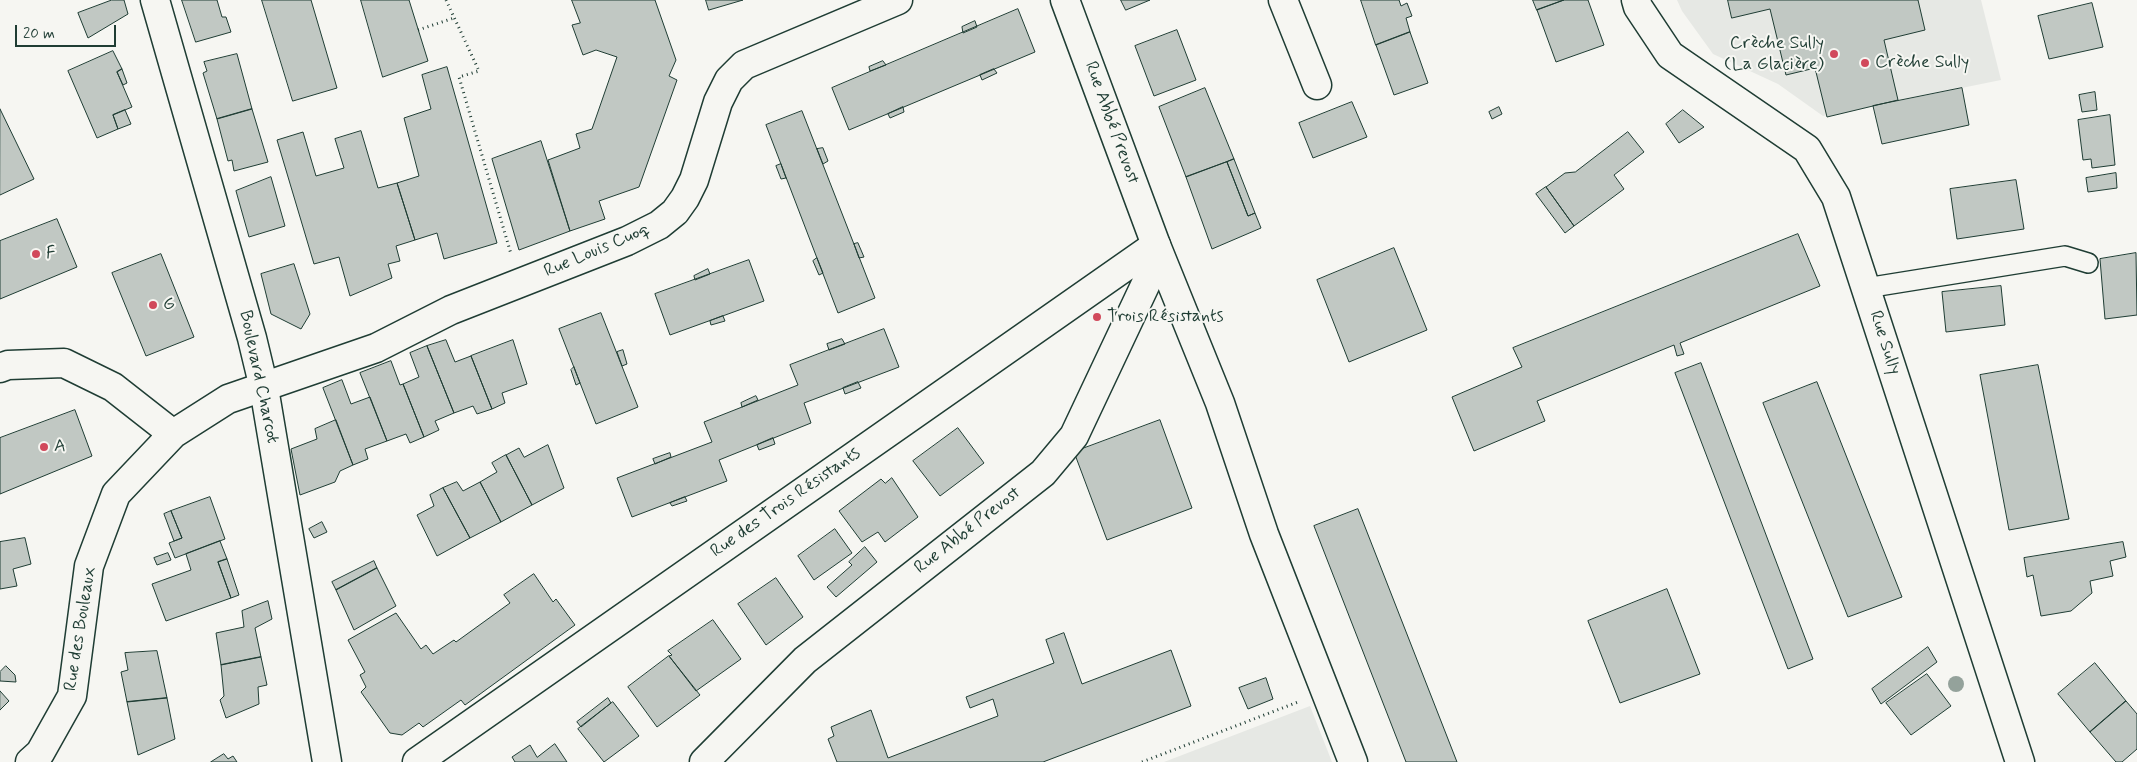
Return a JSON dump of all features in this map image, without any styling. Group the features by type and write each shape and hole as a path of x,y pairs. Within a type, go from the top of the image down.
{"street":[{"name":"Boulevard Charcot","path":"155,0 252,338 264,388 327,762"},
{"name":"Rue Louis Cuoq","path":"264,388 376,348 452,310 645,234 675,212 685,198 694,180 718,102 729,80 744,65 898,0"},
{"name":"Rue Abbé Prevost","path":"1065,0 1156,245 1220,403 1264,534 1353,762"},
{"path":"1283,0 1317,85"},
{"name":"Rue Sully","path":"1636,0 1638,7 1670,55 1807,149 1836,197 2020,762"},
{"name":"Rue Abbé Prevost","path":"704,762 805,660 1043,473 1074,436 1149,277 1156,245"},
{"name":"Rue des Trois Résistants","path":"417,762 1156,245"},
{"path":"0,368 8,365 64,363 114,387 173,434"},
{"name":"Rue des Bouleaux","path":"30,762 40,753 72,696 89,566 116,494 173,434 228,399 264,388"}],"lane":[{"path":"1866,288 2065,256 2088,263"}],"path":[{"path":"446,0 479,71 458,77 520,283"},
{"path":"418,30 454,18"},
{"path":"1142,762 1325,691"}],"shaded area":[{"name":"Crèche Sully","path":"1677,0 1981,0 2001,80 1823,116 1778,84 1713,54 1682,11"},
{"path":"1310,706 1332,762 1164,762"}],"building":[{"path":"112,0 124,0 128,14 88,38 78,13"},
{"path":"182,0 217,0 222,17 226,17 231,32 196,42"},
{"path":"262,0 311,0 337,88 293,101"},
{"path":"361,0 409,0 428,61 383,77"},
{"path":"572,0 655,0 676,60 669,76 677,80 639,187 599,201 605,219 570,231 548,160 580,148 576,134 592,129 617,57 596,50 583,55 572,25 580,23"},
{"path":"706,0 743,0 709,10"},
{"path":"1121,0 1150,0 1126,10"},
{"path":"1361,0 1399,0 1401,6 1407,3 1412,16 1406,18 1410,32 1376,45"},
{"path":"1533,0 1564,0 1537,10"},
{"path":"1564,0 1588,0 1604,45 1556,62 1537,10"},
{"name":"Crèche Sully (La Glacière)","path":"1728,0 1918,0 1925,30 1884,40 1898,100 1827,117 1815,68 1786,75 1770,9 1732,18"},
{"path":"2092,3 2103,47 2049,59 2038,16"},
{"path":"1018,9 1035,52 849,130 832,88"},
{"path":"975,21 977,27 963,33 962,27"},
{"path":"1177,30 1196,80 1154,96 1135,46"},
{"path":"1410,32 1428,83 1394,95 1376,45"},
{"path":"113,51 122,69 117,72 132,107 113,115 118,129 97,138 68,71"},
{"path":"237,54 252,109 217,119 203,73 207,71 204,62"},
{"path":"883,61 886,65 870,71 869,67"},
{"path":"447,67 497,243 444,259 437,233 415,240 397,183 419,176 404,118 431,109 422,75"},
{"path":"122,69 127,83 123,85 117,72"},
{"path":"994,69 997,73 982,80 980,75"},
{"path":"1205,88 1234,159 1186,177 1159,107"},
{"path":"1962,88 1969,125 1882,144 1873,106"},
{"path":"2095,92 2097,110 2082,112 2079,95"},
{"path":"1352,102 1367,137 1313,158 1299,123"},
{"path":"903,107 904,112 890,118 888,114"},
{"path":"1499,107 1502,114 1492,119 1489,112"},
{"path":"0,109 34,179 0,195"},
{"path":"252,109 268,162 234,171 232,160 228,161 217,119"},
{"path":"125,110 131,124 118,129 113,115"},
{"path":"1683,110 1704,127 1679,143 1666,124"},
{"path":"802,111 875,298 838,313 766,125"},
{"path":"2110,115 2115,165 2092,168 2091,159 2083,160 2078,120"},
{"path":"361,131 378,188 397,183 415,240 396,246 400,261 388,264 392,278 350,296 339,257 314,264 277,140 303,132 316,176 344,168 335,139"},
{"path":"1628,132 1644,152 1614,175 1624,189 1574,226 1546,187 1565,173 1575,172"},
{"path":"541,141 570,231 519,250 492,159"},
{"path":"823,148 828,161 823,164 817,149"},
{"path":"1234,159 1255,213 1248,216 1227,162"},
{"path":"1227,162 1248,216 1255,213 1261,228 1212,249 1186,177"},
{"path":"781,164 786,178 781,179 776,166"},
{"path":"2116,173 2117,188 2088,192 2086,178"},
{"path":"271,177 285,226 249,237 236,191"},
{"path":"2016,180 2024,229 1957,239 1950,189"},
{"path":"1546,187 1574,226 1565,233 1536,194"},
{"name":"F","path":"57,219 77,267 0,299 0,241"},
{"path":"1798,234 1820,286 1680,343 1684,354 1677,356 1674,345 1537,401 1545,421 1474,451 1452,397 1522,367 1513,348"},
{"path":"858,243 864,257 859,258 854,244"},
{"path":"1394,248 1427,330 1349,362 1317,280"},
{"path":"2136,253 2137,315 2105,319 2100,259"},
{"name":"G","path":"161,254 194,337 146,356 112,273"},
{"path":"817,258 823,273 819,275 813,261"},
{"path":"749,260 764,301 670,335 655,294"},
{"path":"294,264 310,314 301,329 271,314 261,274"},
{"path":"708,269 710,274 695,280 694,276"},
{"path":"2001,286 2005,325 1946,332 1942,292"},
{"path":"601,313 638,407 596,424 559,329"},
{"path":"723,316 725,321 711,325 710,321"},
{"path":"884,329 899,367 804,403 811,423 719,460 727,481 632,517 617,478 712,442 704,422 798,385 790,365"},
{"path":"842,339 845,344 829,350 827,344"},
{"path":"446,340 455,362 471,356 492,409 477,414 473,406 454,413 427,346"},
{"path":"513,340 527,384 502,393 505,403 492,409 471,356"},
{"path":"427,346 454,413 435,421 439,430 424,437 403,384 419,377 410,353"},
{"path":"623,350 627,364 622,366 617,352"},
{"path":"391,361 400,385 403,384 424,437 410,443 406,434 387,441 360,373"},
{"path":"1701,363 1813,659 1788,669 1675,373"},
{"path":"2038,365 2069,519 2009,530 1980,375"},
{"path":"574,367 580,383 576,385 571,370"},
{"path":"342,380 351,404 370,397 387,441 365,449 368,459 353,465 323,388"},
{"path":"858,382 861,388 845,394 843,388"},
{"path":"1817,382 1902,597 1848,617 1763,403"},
{"path":"756,396 758,400 742,407 741,403"},
{"name":"A","path":"75,410 92,456 0,494 0,438"},
{"path":"336,420 353,465 340,471 335,482 300,495 291,449 317,439 315,429"},
{"path":"1160,420 1192,508 1107,540 1074,452"},
{"path":"958,428 984,463 940,496 913,461"},
{"path":"773,438 775,444 759,450 757,445"},
{"path":"548,445 564,488 532,505 506,455 519,448 524,457"},
{"path":"670,453 671,457 655,464 653,459"},
{"path":"506,455 532,505 501,522 480,482 497,472 492,463"},
{"path":"892,478 918,517 885,542 878,532 862,542 839,511 881,479 885,483"},
{"path":"457,482 463,491 480,482 501,522 470,538 443,488"},
{"path":"443,488 470,538 437,556 417,515 434,506 430,495"},
{"path":"210,497 225,539 175,558 169,543 182,538 171,511"},
{"path":"685,497 687,501 672,506 670,503"},
{"path":"1358,509 1457,762 1406,762 1314,526"},
{"path":"171,511 182,538 174,541 164,514"},
{"path":"322,522 327,532 314,538 309,529"},
{"path":"835,529 852,553 814,580 798,556"},
{"path":"25,538 31,564 13,569 17,586 0,589 0,542"},
{"path":"220,541 227,559 218,562 231,598 166,621 152,584 191,570 186,554"},
{"path":"2123,542 2126,557 2110,561 2113,576 2090,581 2092,593 2071,611 2041,616 2033,575 2027,577 2024,558"},
{"path":"865,547 877,562 836,597 827,587 852,565 849,562"},
{"path":"168,553 171,560 157,565 154,558"},
{"path":"227,559 239,595 231,598 218,562"},
{"path":"374,561 377,568 336,590 332,582"},
{"path":"377,568 396,606 354,630 336,590"},
{"path":"534,574 553,602 556,599 575,625 465,705 461,700 423,727 419,723 402,735 390,733 361,692 366,687 360,675 365,672 348,640 396,613 421,649 426,645 433,654 454,640 456,642 510,603 504,595"},
{"path":"776,578 803,617 766,645 738,604"},
{"path":"1667,589 1700,674 1620,703 1588,621"},
{"path":"268,601 272,619 255,628 261,657 221,665 216,633 244,627 242,611"},
{"path":"713,620 741,659 696,691 669,656 672,655 668,651"},
{"path":"1064,633 1082,684 1171,650 1191,706 1043,762 837,762 828,739 834,736 831,727 871,710 888,758 998,716 993,699 970,708 966,697 1054,663 1046,640"},
{"path":"1928,647 1937,662 1881,704 1872,689"},
{"path":"157,651 167,698 127,702 121,672 128,670 125,653"},
{"path":"669,656 700,695 657,727 628,687"},
{"path":"261,657 267,685 258,687 259,704 226,718 220,700 224,696 221,665"},
{"path":"2095,663 2126,701 2090,732 2058,694"},
{"path":"6,666 15,675 16,682 0,681 0,672"},
{"path":"1927,674 1951,706 1911,735 1886,703"},
{"path":"1266,678 1273,699 1248,709 1239,688"},
{"path":"0,691 9,701 0,710"},
{"path":"167,698 175,739 138,755 127,702"},
{"path":"608,698 611,703 581,727 577,722"},
{"path":"2126,701 2137,714 2137,749 2122,762 2116,762 2090,732"},
{"path":"613,702 639,736 604,762 578,729"},
{"path":"555,744 567,762 515,762 512,757 530,745 537,757"},
{"path":"224,754 228,759 233,756 237,762 211,762"}],"place":[{"name":"Crèche Sully (La Glacière)","path":"1834,54"},
{"name":"Crèche Sully","path":"1865,63"},
{"name":"F","path":"36,254"},
{"name":"G","path":"153,305"},
{"name":"Trois Résistants","path":"1097,317"},
{"name":"A","path":"44,447"}]}
